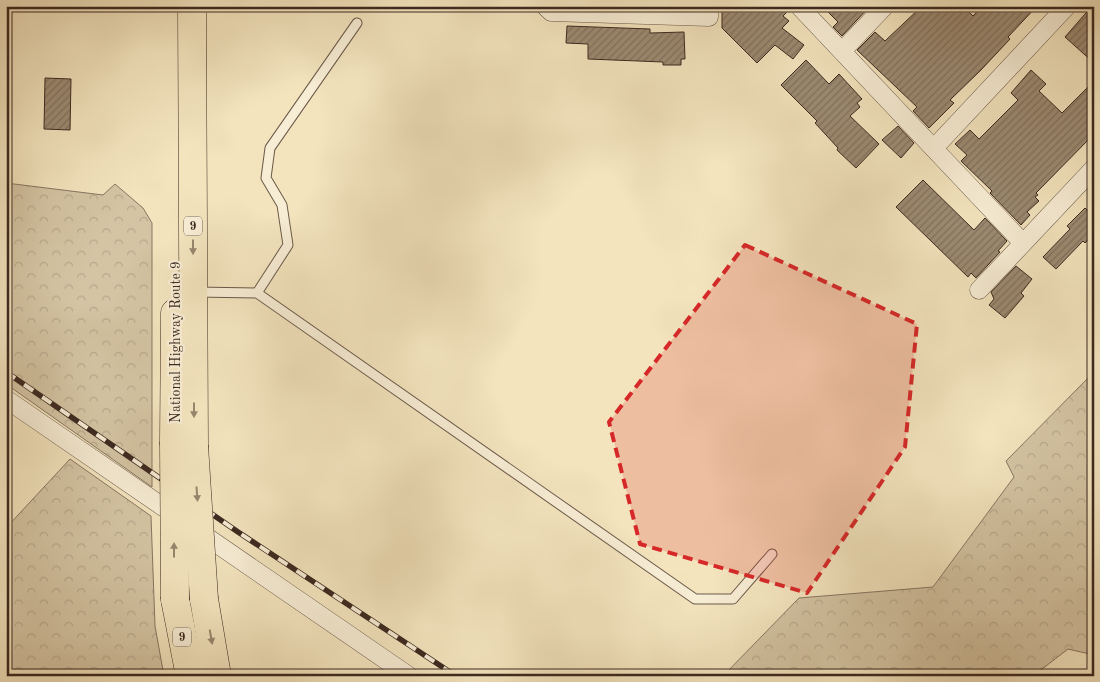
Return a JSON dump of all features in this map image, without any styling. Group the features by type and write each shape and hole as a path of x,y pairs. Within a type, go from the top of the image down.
{"highway":[{"name":"National Highway Route 9","path":"177,6 184,444 204,599 218,676"},
{"name":"National Highway Route 9","path":"190,676 174,599 194,292 192,6"}],"street":[{"path":"545,6 551,12 609,10 709,17 709,6"},
{"path":"799,6 1023,243"},
{"path":"842,51 885,6"},
{"path":"934,148 1067,6"},
{"path":"979,290 1094,168"},
{"path":"6,399 409,676"}],"lane":[{"path":"257,293 288,245 282,205 266,178 270,148 357,23"},
{"path":"194,292 257,293 695,599 733,599 772,554"}],"highlighted area":[{"path":"745,245 917,324 905,447 807,593 640,544 609,422"}],"green space":[{"path":"6,183 103,195 115,184 143,208 152,223 152,487 6,384"},
{"path":"1094,372 1094,655 1068,649 1033,676 723,676 799,598 933,587 1014,477 1006,461"},
{"path":"70,459 151,516 155,626 164,676 6,676 6,528"}],"building":[{"path":"722,6 789,6 789,10 783,16 789,21 782,28 804,45 793,59 775,45 757,63 722,28"},
{"path":"822,6 870,6 842,36 833,27 838,22"},
{"path":"922,6 963,6 973,16 982,6 1037,6 1008,37 1010,39 950,100 954,103 929,128 913,111 917,107 857,50 875,32 885,41"},
{"path":"1094,6 1094,63 1065,37"},
{"path":"567,26 650,29 650,33 684,32 685,59 681,59 681,65 663,65 663,62 588,59 588,44 566,43"},
{"path":"806,60 829,84 839,74 862,99 857,103 860,107 850,116 879,144 856,168 837,150 838,148 815,123 817,121 781,85"},
{"path":"1031,70 1046,84 1039,91 1062,113 1094,81 1094,134 1036,193 1038,195 1035,197 1039,201 1027,212 1030,215 1021,225 990,193 992,191 961,161 967,155 955,144 970,130 979,139 1018,100 1011,93"},
{"path":"45,78 71,79 70,130 44,129"},
{"path":"898,126 914,143 901,158 882,140"},
{"path":"923,180 974,230 985,218 1007,241 998,251 1000,252 976,278 971,273 968,277 896,207"},
{"path":"1085,208 1094,216 1094,234 1085,243 1083,241 1056,269 1043,257 1070,229 1067,226"},
{"path":"1016,266 1032,279 1021,293 1024,296 1005,318 989,305 994,299 991,292"}],"railway":[{"path":"6,372 238,532 456,676"}]}
